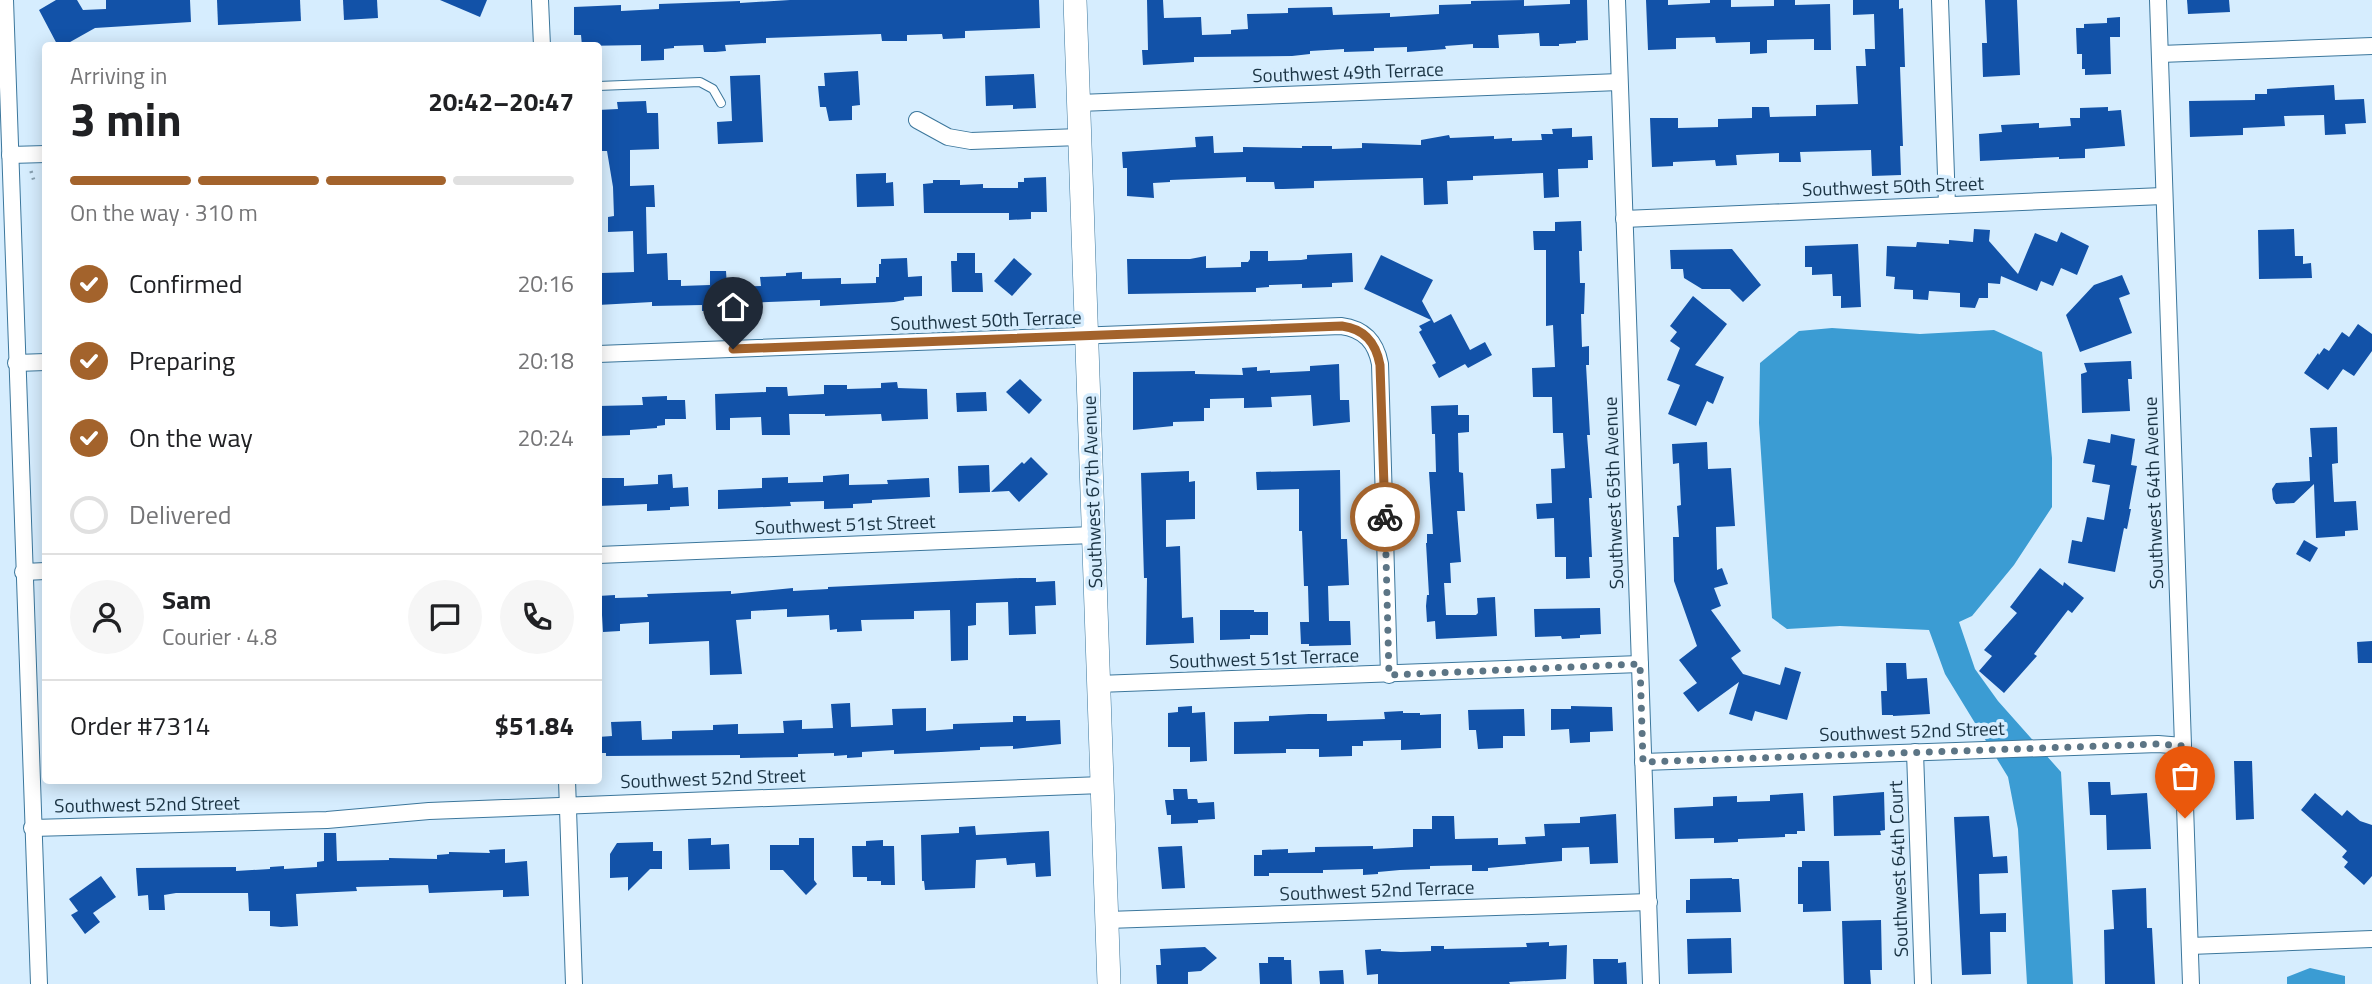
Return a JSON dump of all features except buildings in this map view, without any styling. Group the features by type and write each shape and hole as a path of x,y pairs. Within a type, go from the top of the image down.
{"main road":[{"name":"Southwest 67th Avenue","path":"1075,0 1109,984"}],"street":[{"path":"5,0 39,984"},
{"path":"540,0 542,42"},
{"name":"Southwest 65th Avenue","path":"1617,0 1651,984"},
{"path":"1940,0 1947,205"},
{"name":"Southwest 64th Avenue","path":"2158,0 2191,984"},
{"path":"2160,54 2372,46"},
{"name":"Southwest 49th Terrace","path":"1079,103 1619,82"},
{"path":"917,120 948,137 971,141 1080,137"},
{"path":"10,155 42,154"},
{"name":"Southwest 50th Street","path":"1624,219 2163,196"},
{"name":"Southwest 50th Terrace","path":"602,354 1342,326 1360,331 1371,340 1377,351 1380,372 1389,675"},
{"path":"16,363 42,362"},
{"name":"Southwest 51st Street","path":"602,555 1093,535"},
{"path":"23,572 42,571"},
{"name":"Southwest 51st Terrace","path":"1098,684 1640,664"},
{"name":"Southwest 52nd Street","path":"1643,762 2158,744 2183,746"},
{"name":"Southwest 64th Court","path":"1915,752 1923,984"},
{"path":"567,784 574,984"},
{"name":"Southwest 52nd Street","path":"33,828 327,820 414,812 568,805 1102,785"},
{"name":"Southwest 52nd Terrace","path":"1107,920 1649,902"},
{"path":"2190,946 2372,939"}],"lane":[{"path":"602,86 700,82 713,89 721,103"}],"path":[{"path":"30,169 34,181"},
{"path":"1966,184 1972,178"},
{"path":"1922,180 1929,185"}],"water":[{"path":"1832,328 1920,334 1994,330 2042,352 2052,458 2052,507 2014,565 1972,616 1959,622 1975,669 1998,701 2061,772 2073,984 2027,984 2018,829 2008,777 1945,674 1929,630 1840,626 1787,629 1772,618 1759,423 1760,363 1799,331"},
{"path":"2310,968 2345,976 2345,984 2287,984 2287,977"}],"way so far":[{"path":"1385,517 1389,675 1640,664 1643,762 2158,744 2183,746 2185,818"}],"route":[{"path":"733,349 1342,326 1352,328 1371,340 1380,365 1385,517"}]}
